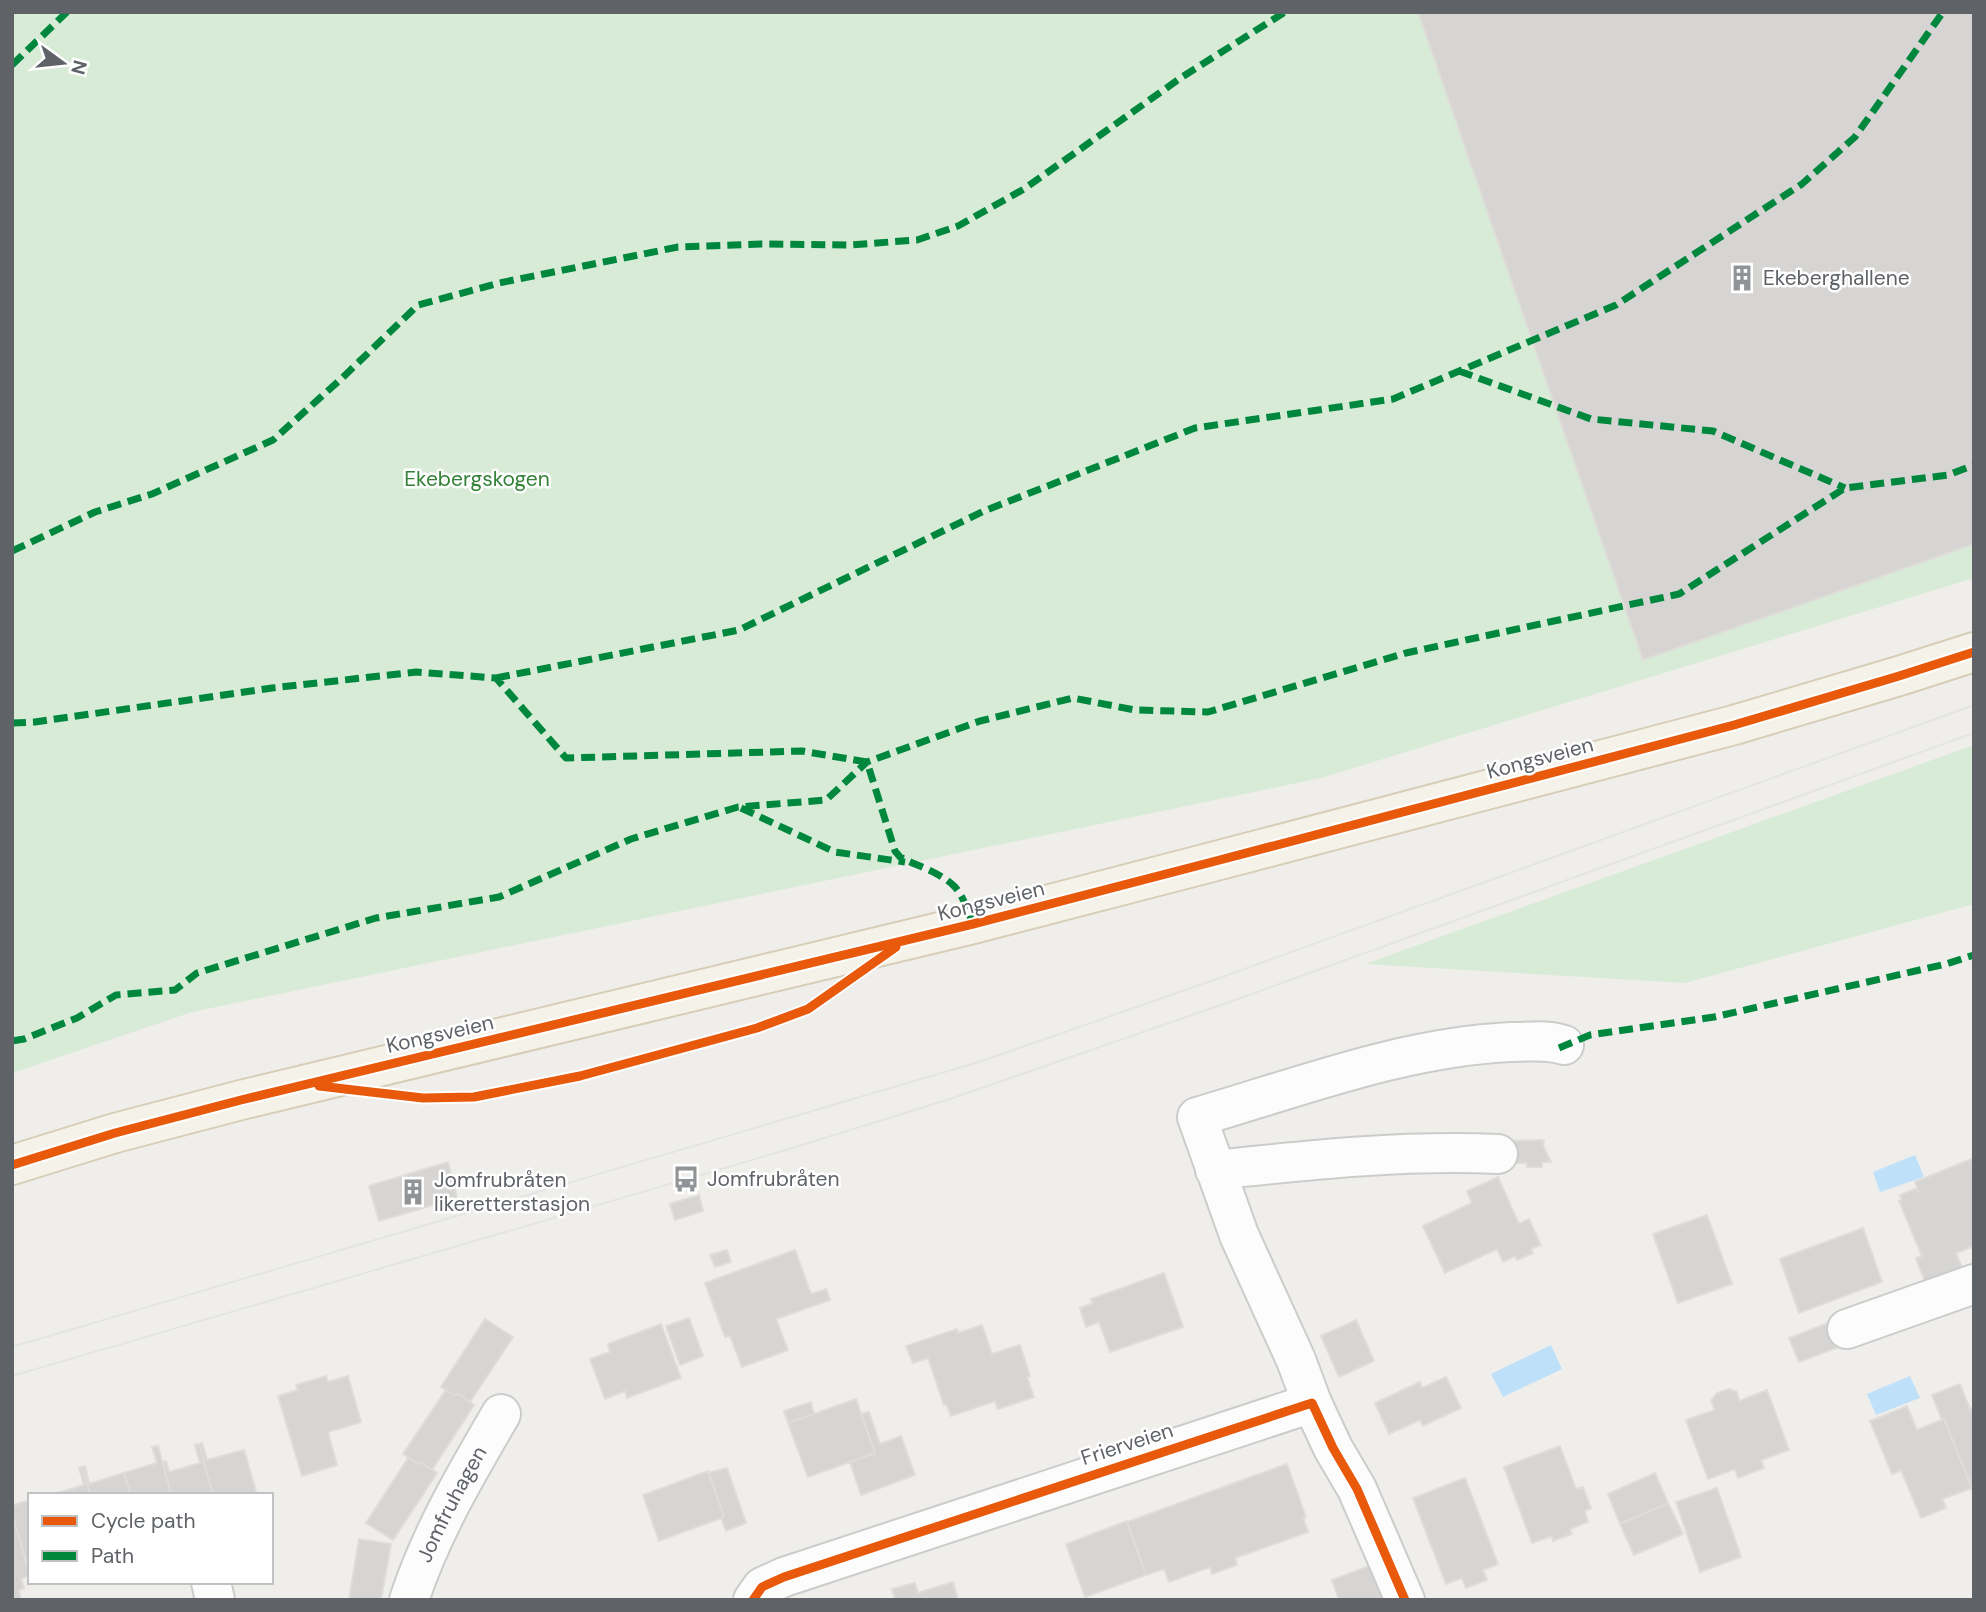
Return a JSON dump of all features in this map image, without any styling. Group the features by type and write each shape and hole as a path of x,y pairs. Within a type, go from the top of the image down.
{"main road":[{"name":"Kongsveien","path":"12,1165 115,1133 241,1100 906,940 1199,866 1734,725 1974,652"}],"street":[{"path":"1405,1600 1357,1489 1333,1448 1312,1403 1296,1360 1239,1235 1197,1117 1305,1084 1430,1051 1473,1044 1549,1041 1564,1045"},
{"path":"1215,1170 1325,1157 1452,1152 1498,1154"},
{"path":"1847,1329 1974,1284"},
{"name":"Frierveien","path":"753,1600 762,1587 783,1577 1312,1403"},
{"name":"Jomfruhagen","path":"409,1600 451,1499 501,1413"}],"green space":[{"name":"Ekebergskogen","path":"12,12 1974,12 1974,578 1321,778 192,1012 12,1073"},
{"path":"1974,745 1974,904 1685,983 1365,964"}],"water":[{"path":"1915,1155 1924,1177 1880,1192 1873,1172"},
{"path":"1551,1345 1562,1369 1503,1397 1491,1374"},
{"path":"1910,1376 1920,1398 1876,1415 1867,1394"}],"building":[{"name":"Ekeberghallene","path":"1418,12 1974,12 1974,544 1643,660"},
{"path":"1544,1140 1543,1146 1551,1162 1542,1162 1542,1167 1527,1167 1527,1163 1503,1163 1503,1141"},
{"path":"1974,1158 1974,1246 1956,1253 1967,1280 1930,1295 1916,1258 1922,1256 1899,1201 1902,1200 1900,1195 1917,1188 1919,1193 1915,1182"},
{"name":"Jomfrubråten likeretterstasjon","path":"448,1162 457,1198 379,1221 369,1186"},
{"path":"1498,1177 1519,1224 1529,1219 1541,1245 1531,1249 1533,1253 1517,1260 1515,1256 1503,1262 1497,1249 1445,1273 1423,1226 1472,1203 1467,1191"},
{"path":"699,1195 703,1211 675,1220 670,1204"},
{"path":"1707,1215 1732,1284 1678,1303 1653,1234"},
{"path":"1863,1228 1882,1282 1799,1313 1780,1259"},
{"path":"727,1250 731,1262 715,1267 710,1255"},
{"path":"795,1250 811,1294 826,1289 830,1300 776,1319 788,1350 742,1367 730,1336 725,1337 705,1283"},
{"path":"1164,1273 1183,1327 1110,1352 1099,1322 1086,1327 1080,1308 1093,1303 1091,1299"},
{"path":"689,1318 703,1356 680,1365 666,1326"},
{"path":"1841,1318 1850,1343 1799,1362 1789,1338"},
{"path":"485,1319 513,1337 470,1402 458,1393 455,1396 441,1387"},
{"path":"1356,1320 1374,1361 1339,1377 1321,1336"},
{"path":"661,1324 681,1378 627,1398 625,1391 605,1399 590,1359 610,1352 608,1344"},
{"path":"982,1325 992,1354 1020,1345 1034,1397 998,1409 995,1401 951,1416 946,1404 944,1405 928,1358 913,1363 906,1346 957,1329 958,1333"},
{"path":"326,1376 328,1382 348,1376 361,1422 328,1432 337,1465 302,1476 278,1396 298,1390 296,1385"},
{"path":"1446,1377 1461,1408 1423,1426 1420,1420 1389,1434 1375,1403 1420,1382 1422,1388"},
{"path":"1960,1384 1970,1409 1974,1407 1974,1493 1932,1395"},
{"path":"1729,1389 1737,1392 1739,1401 1767,1390 1789,1450 1761,1460 1764,1468 1738,1478 1735,1469 1708,1479 1686,1420 1715,1410 1711,1401 1717,1393"},
{"path":"446,1390 455,1396 458,1393 474,1405 432,1470 403,1454"},
{"path":"856,1399 875,1453 808,1477 788,1423"},
{"path":"811,1402 814,1414 788,1423 784,1411"},
{"path":"1907,1406 1917,1430 1944,1419 1972,1488 1942,1499 1946,1508 1921,1518 1901,1470 1892,1474 1870,1421"},
{"path":"869,1412 880,1444 901,1436 915,1475 861,1495 850,1462 875,1453 861,1414"},
{"path":"202,1443 207,1460 244,1450 256,1493 212,1493 199,1444"},
{"path":"199,1444 212,1493 171,1493 163,1462 166,1461 169,1472 200,1463 195,1445"},
{"path":"158,1446 170,1493 130,1493 124,1473 157,1463 152,1447"},
{"path":"1560,1446 1576,1489 1583,1487 1591,1508 1585,1511 1588,1522 1570,1529 1572,1534 1553,1541 1552,1536 1532,1543 1504,1467"},
{"path":"408,1458 437,1473 393,1540 366,1523"},
{"path":"1287,1464 1306,1517 1303,1518 1308,1532 1235,1558 1237,1565 1212,1574 1210,1567 1169,1582 1164,1569 1146,1575 1127,1522"},
{"path":"85,1466 89,1484 124,1473 130,1493 89,1493 82,1467"},
{"path":"82,1467 89,1493 57,1493 84,1485 79,1468"},
{"path":"727,1468 746,1523 726,1531 709,1473"},
{"path":"708,1471 724,1517 659,1541 643,1495"},
{"path":"1655,1473 1668,1503 1620,1524 1608,1494"},
{"path":"1465,1478 1498,1564 1483,1570 1487,1580 1466,1588 1462,1578 1446,1584 1413,1498"},
{"path":"1717,1488 1741,1557 1700,1572 1676,1502"},
{"path":"12,1500 14,1505 28,1501 28,1568 12,1514"},
{"path":"1668,1503 1683,1534 1634,1555 1620,1524"},
{"path":"12,1514 28,1576 21,1579 24,1588 19,1590 21,1600 12,1600"},
{"path":"1127,1521 1146,1575 1085,1597 1066,1544"},
{"path":"359,1539 391,1544 381,1600 349,1600"},
{"path":"1379,1562 1393,1600 1339,1600 1332,1580"},
{"path":"953,1582 958,1600 895,1600 892,1589 915,1583 918,1593"}],"tram line":[{"path":"12,1347 982,1061 1228,975 1974,705"},
{"path":"12,1376 786,1150 950,1099 1238,999 1974,733"}],"marked path":[{"path":"12,65 67,12"},
{"path":"12,551 95,512 152,494 273,440 418,305 499,283 678,247 849,245 917,240 958,226 1024,189 1182,77 1285,12"},
{"path":"496,678 739,630 984,511 1195,428 1393,399 1616,305 1802,184 1855,137 1943,12"},
{"path":"1459,371 1591,419 1713,431 1845,488"},
{"path":"12,1041 24,1039 77,1018 116,995 175,990 197,973 376,918 499,897 631,839 738,807 826,800 867,762 980,721 1073,698 1135,710 1208,712 1406,653 1679,594 1845,488 1948,475 1974,465"},
{"path":"12,723 272,688 416,672 496,678 566,758 802,751 867,762 895,851 900,857 950,882 963,900 973,924"},
{"path":"741,808 835,852 905,862"},
{"path":"1559,1048 1590,1035 1714,1017 1946,964 1974,955"}],"cycle path":[{"path":"12,1165 115,1133 241,1100 973,924 1212,862 1734,725 1974,652"},
{"path":"319,1086 423,1098 474,1097 580,1076 757,1028 808,1009 896,947"},
{"path":"753,1600 762,1587 784,1577 1312,1403 1333,1448 1357,1489 1405,1600"}],"place":[{"name":"Ekeberghallene","path":"1742,278"},
{"name":"Jomfrubråten","path":"686,1179"},
{"name":"Jomfrubråten likeretterstasjon","path":"413,1192"}]}
